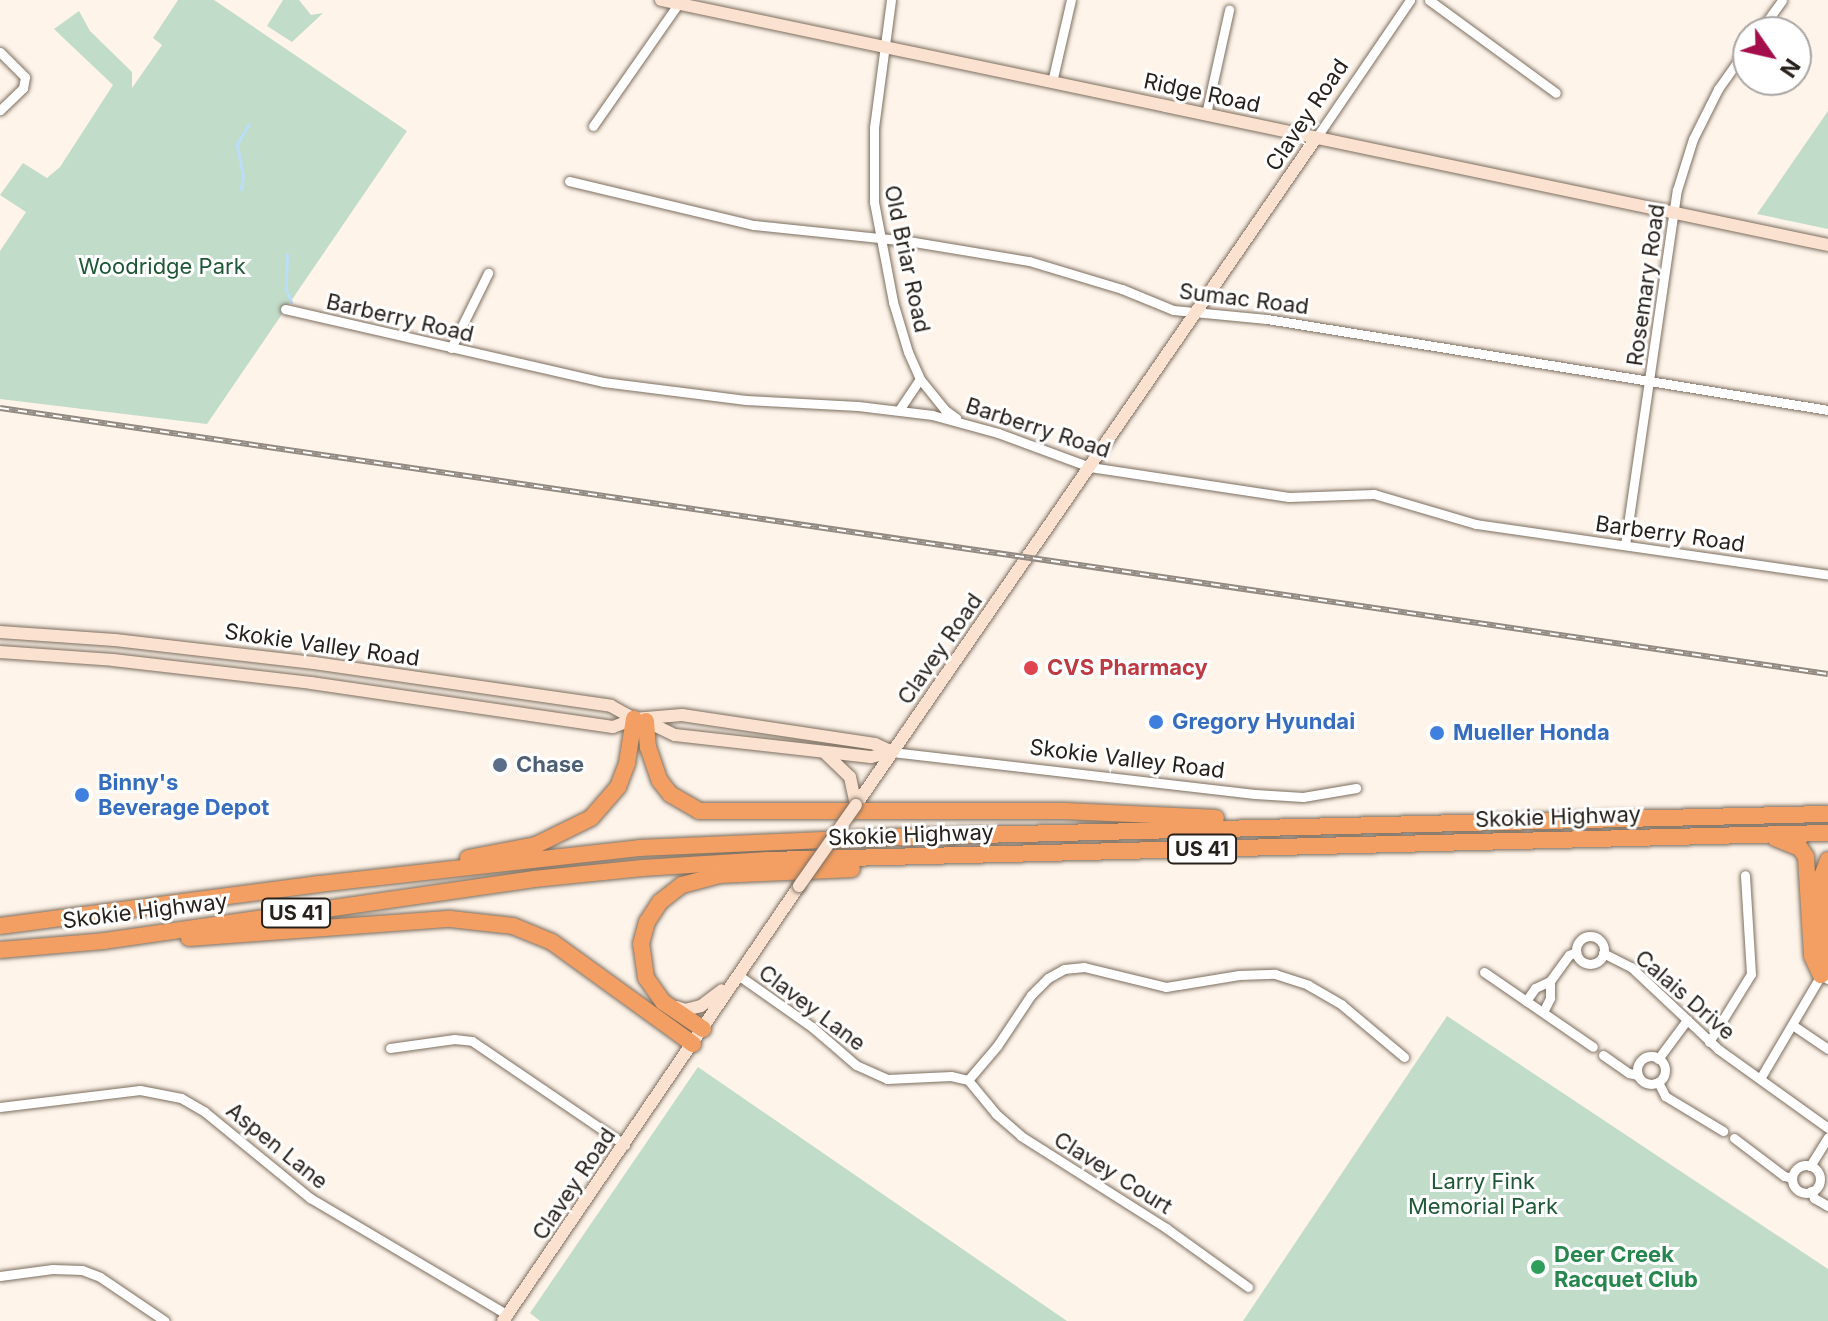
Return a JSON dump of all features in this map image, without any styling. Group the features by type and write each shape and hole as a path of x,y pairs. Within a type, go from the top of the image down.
{"highway":[{"path":"640,720 660,781 670,794 699,811 717,814 1064,811 1299,821 1325,826"},
{"path":"356,881 536,845 575,828 601,809 618,787 640,720"},
{"name":"Skokie Highway","path":"0,926 568,855 743,842 1828,814"},
{"name":"Skokie Highway","path":"0,950 104,941 534,879 642,868 1003,854 1828,833"},
{"path":"1758,834 1786,841 1806,857 1812,956 1824,977"},
{"path":"703,1029 663,1002 646,978 641,944 653,911 682,885 720,875 905,867 1003,854"},
{"path":"1824,977 1827,954 1822,876 1828,860"},
{"path":"104,941 184,939 424,920 513,926 552,942 693,1044"}],"main road":[{"name":"Ridge Road","path":"661,0 1828,245"},
{"name":"Clavey Road","path":"506,1318 737,976 1316,138"},
{"name":"Skokie Valley Road","path":"0,632 198,649 611,706 675,735 871,757 892,752"},
{"path":"113,660 115,640"},
{"path":"195,669 198,649"},
{"name":"Skokie Valley Road","path":"0,652 195,669 613,727 682,715 875,744 892,752"},
{"path":"823,751 850,777 856,805"},
{"path":"663,1002 685,1010 694,1009 711,1000 737,976"}],"street":[{"name":"Old Briar Road","path":"891,0 872,154 874,202 897,314 920,379 945,410 959,420"},
{"path":"1052,82 1071,0"},
{"name":"Clavey Road","path":"1316,138 1410,0"},
{"path":"1429,0 1556,93"},
{"path":"593,126 679,2"},
{"path":"1206,114 1229,10"},
{"path":"0,52 25,77 23,88 0,110"},
{"name":"Rosemary Road","path":"1625,545 1674,213 1693,139 1718,89 1732,69"},
{"name":"Sumac Road","path":"569,181 754,225 974,250 1029,261 1122,289 1173,310 1267,319 1828,410"},
{"path":"451,348 488,273"},
{"name":"Barberry Road","path":"285,309 590,379 693,395 899,410 959,420 1090,467 1289,497 1374,494 1476,524 1828,575"},
{"path":"899,410 920,379"},
{"name":"Skokie Valley Road","path":"892,752 1255,794 1303,797 1356,788"},
{"path":"1709,1042 1751,974 1745,875"},
{"name":"Calais Drive","path":"1589,935 1601,941 1603,953 1598,961 1589,964 1580,960 1576,952 1578,942 1589,935"},
{"path":"1526,1001 1535,988 1550,981 1569,955 1576,952"},
{"name":"Calais Drive","path":"1603,953 1631,967 1709,1042 1828,1128"},
{"path":"968,1080 997,1046 1031,995 1048,978 1071,967 1100,970 1131,981 1166,987 1239,975 1275,974 1308,985 1342,1005 1404,1057"},
{"path":"1484,972 1593,1047"},
{"name":"Clavey Lane","path":"737,976 812,1027 856,1065 880,1077 912,1080 951,1076 968,1080"},
{"path":"1761,1077 1824,977"},
{"path":"1543,1012 1550,998 1550,981"},
{"path":"1658,1059 1687,1020"},
{"path":"1794,1026 1828,1049"},
{"path":"390,1048 454,1039 472,1041 625,1145"},
{"path":"1603,1055 1648,1084 1658,1082"},
{"path":"1638,1075 1638,1065 1644,1058 1658,1059"},
{"path":"1658,1059 1664,1070 1658,1082"},
{"name":"Clavey Court","path":"968,1080 996,1114 1021,1136 1166,1228 1248,1287"},
{"path":"1658,1082 1665,1096 1723,1131"},
{"name":"Aspen Lane","path":"0,1107 140,1090 181,1098 205,1112 310,1198 506,1318"},
{"path":"1810,1166 1828,1137"},
{"path":"1734,1138 1792,1178 1796,1189 1811,1191"},
{"path":"1792,1178 1798,1167 1810,1166 1817,1171 1819,1180 1811,1191"},
{"path":"1811,1191 1814,1198 1828,1206"},
{"path":"0,1276 53,1269 82,1270 100,1277 165,1321"}],"green space":[{"name":"Woodridge Park","path":"178,0 214,0 407,131 207,424 0,399 0,251 26,212 0,195 23,163 47,178 60,167 113,85 54,29 79,11 90,31 132,72 132,88 162,45 153,38"},
{"path":"283,0 299,0 311,15 323,13 292,42 267,26"},
{"path":"1828,111 1828,229 1757,214"},
{"name":"Larry Fink Memorial Park","path":"1447,1016 1828,1269 1828,1321 1243,1321"},
{"path":"698,1067 1067,1321 540,1321 530,1313"}],"waterway":[{"path":"241,189 243,176 237,144 249,124"},
{"path":"287,254 286,289 291,302"}],"railway":[{"path":"0,408 1828,674"}],"place":[{"name":"CVS Pharmacy","path":"1031,668"},
{"name":"Gregory Hyundai","path":"1156,722"},
{"name":"Mueller Honda","path":"1437,733"},
{"name":"Chase","path":"500,765"},
{"name":"Binny's Beverage Depot","path":"82,795"},
{"name":"Deer Creek Racquet Club","path":"1538,1267"}]}
